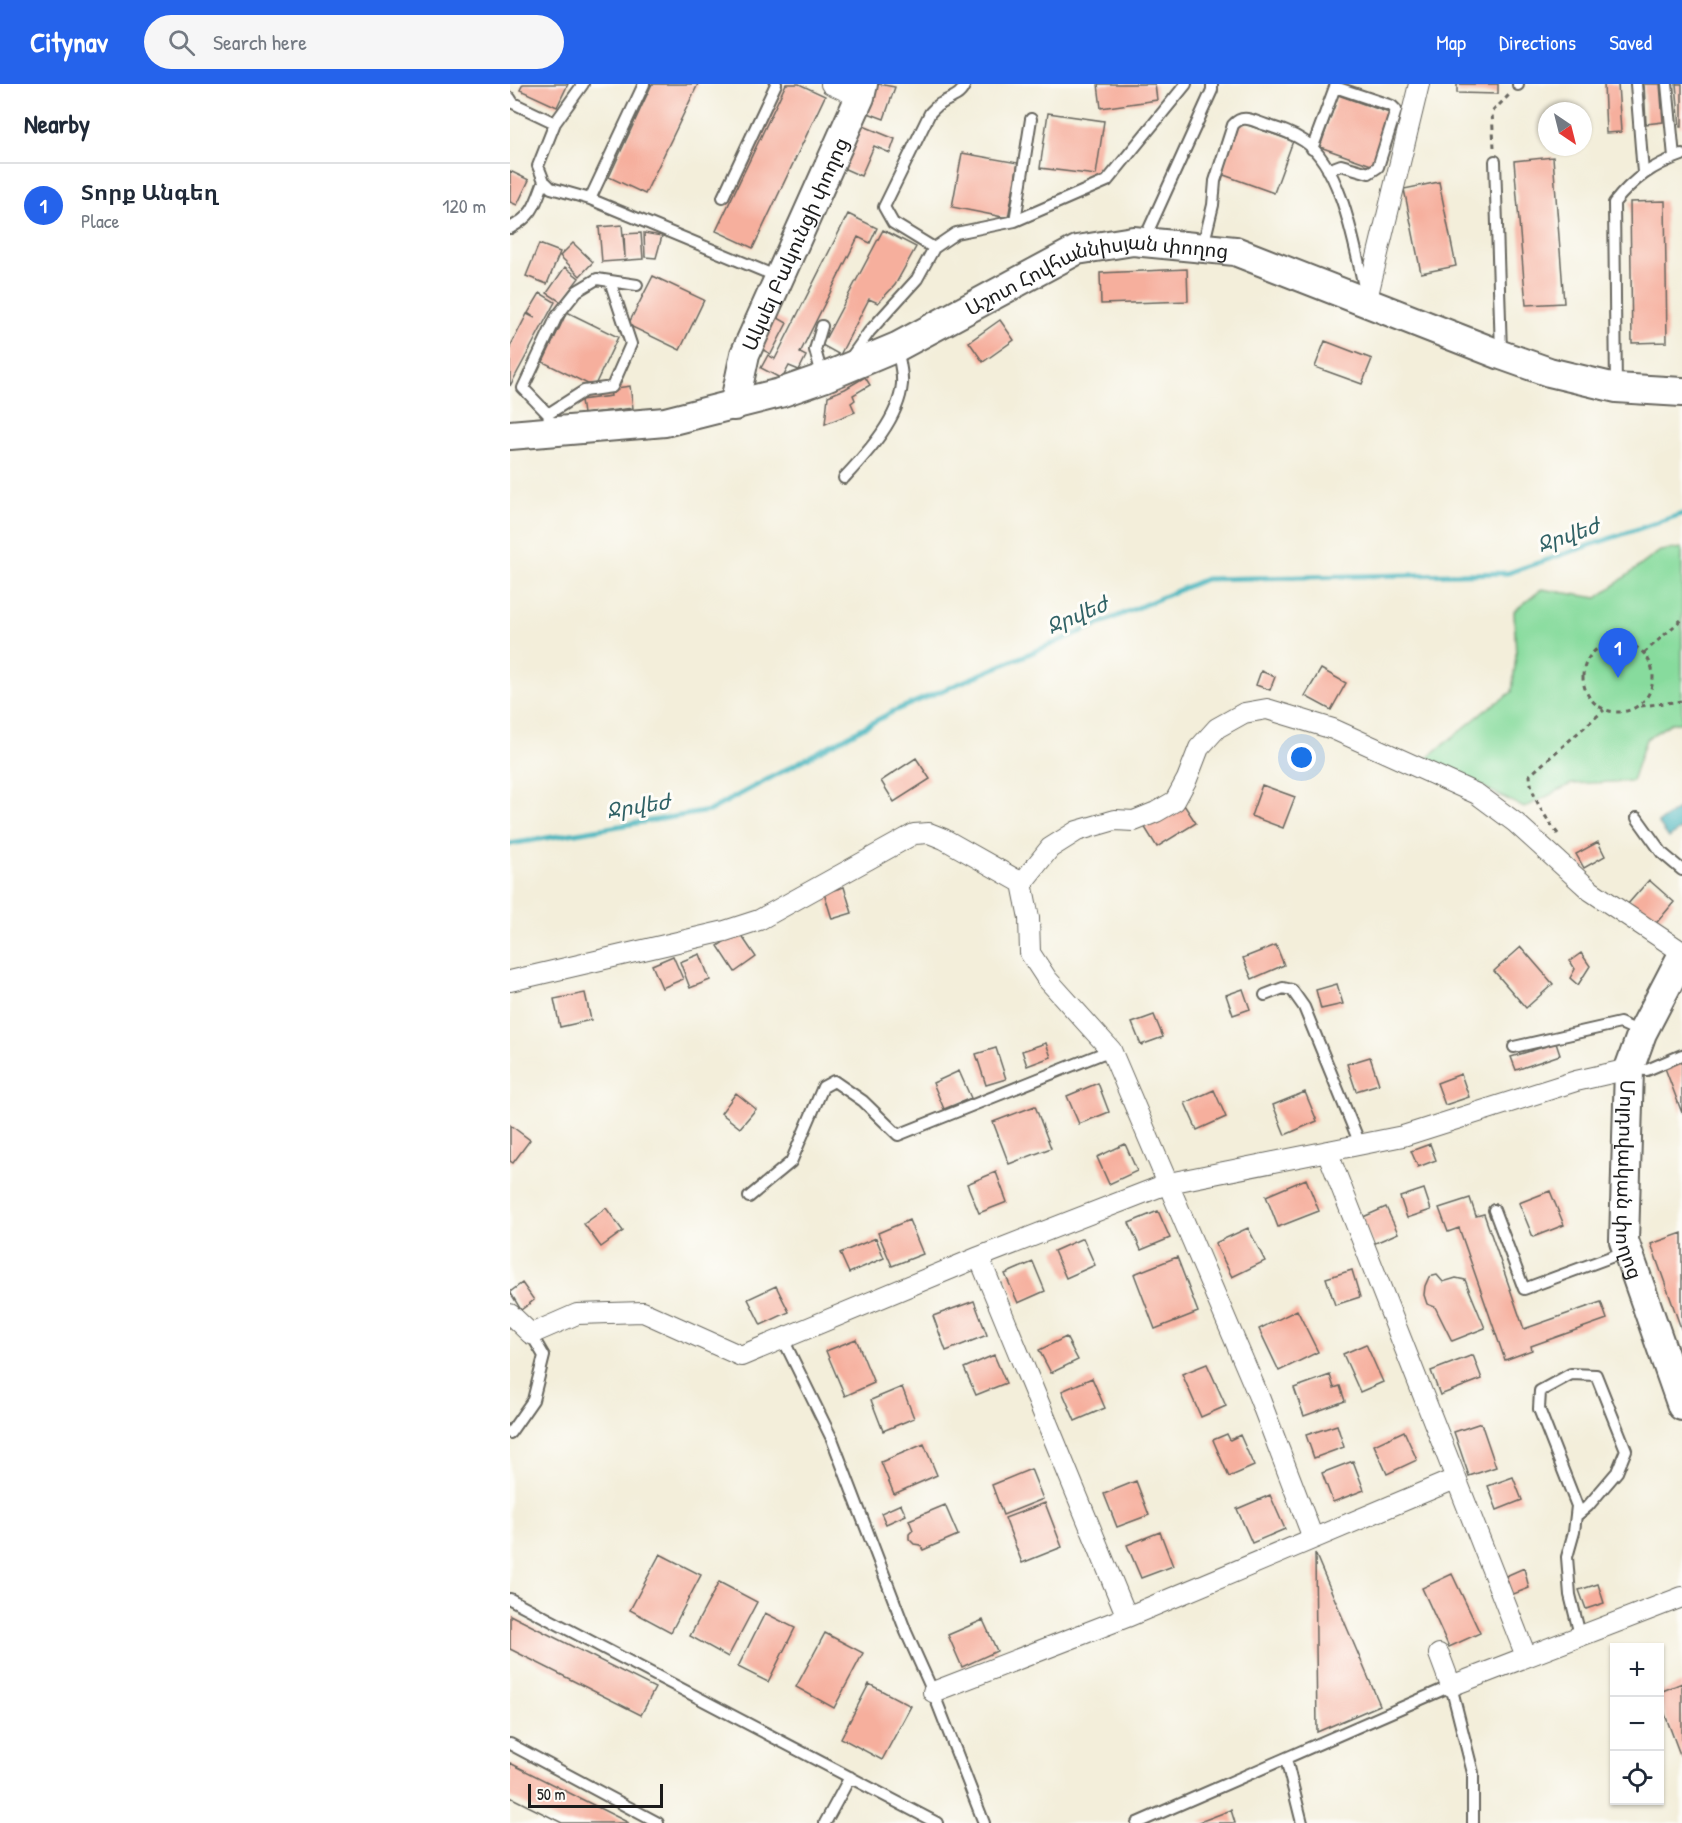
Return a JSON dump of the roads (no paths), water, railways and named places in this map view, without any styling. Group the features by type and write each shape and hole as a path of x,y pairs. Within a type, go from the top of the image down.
{"street":[{"path":"831,84 862,91"},
{"path":"1366,303 1419,84"},
{"name":"Ակսել Բակունցի փողոց","path":"734,405 745,354 862,91"},
{"name":"Աշոտ Հովհաննիսյան փողոց","path":"510,435 550,422 664,422 780,393 897,347 1077,250 1133,241 1235,251 1501,356 1548,372 1616,388 1682,392"},
{"path":"1022,883 1050,848 1077,831 1115,820 1134,821 1175,801 1187,779 1199,748 1217,728 1244,713 1267,709 1333,729 1477,794 1516,823 1591,891 1681,959"},
{"path":"510,981 724,931 759,920 914,834 929,833 944,839 1022,883 1029,918 1030,953 1047,979 1111,1050 1259,1397 1313,1538"},
{"name":"Մոլդովական փողոց","path":"1681,959 1642,1033 1629,1069 1623,1241 1682,1406"},
{"path":"510,1314 531,1334 577,1314 643,1312 741,1356 979,1257 1169,1183 1403,1136 1576,1081 1629,1069"},
{"path":"1327,1151 1526,1656"},
{"path":"979,1257 1126,1617"},
{"path":"933,1692 1126,1617 1455,1479"},
{"path":"1439,1654 1451,1686 1682,1597"}],"lane":[{"path":"583,84 555,123 538,166 544,181 551,188 590,199 779,277"},
{"path":"590,199 644,84"},
{"path":"723,197 776,84"},
{"path":"934,248 893,224 884,207 930,113 941,103 955,98 962,92 965,84"},
{"path":"822,326 814,350 833,374 917,279 934,248 956,233 1015,221 1107,181 1186,84"},
{"path":"1144,242 1212,90 1212,84"},
{"path":"1636,84 1644,173"},
{"path":"1616,388 1614,202 1625,188 1644,173 1678,156 1667,84"},
{"path":"1312,149 1335,87 1392,106 1396,110 1378,167 1369,173 1341,165 1328,170"},
{"path":"510,98 513,103 555,123"},
{"path":"1202,247 1213,205 1215,181 1233,125 1238,119 1245,118 1305,141 1328,170 1343,202 1366,291 1366,303"},
{"path":"1015,221 1031,119"},
{"path":"1495,161 1501,356"},
{"path":"510,228 534,209 544,181"},
{"path":"610,281 631,344 612,387 584,391 550,422 522,388 556,316 577,291 597,279 637,285"},
{"path":"844,478 867,454 898,408 903,383 897,347"},
{"path":"1637,818 1662,853 1682,870"},
{"path":"1264,995 1283,988 1292,990 1304,1007 1360,1144"},
{"path":"1514,1047 1620,1023 1642,1033"},
{"path":"749,1197 791,1162 822,1087 834,1081 863,1101 898,1135 1111,1050"},
{"path":"1629,1069 1647,1070 1682,1055"},
{"path":"1494,1210 1524,1289 1627,1251"},
{"path":"510,1433 533,1400 544,1356 531,1334"},
{"path":"783,1339 832,1439 906,1632 933,1692 984,1823"},
{"path":"1576,1516 1588,1506 1617,1472 1626,1450 1596,1375 1571,1374 1540,1391 1539,1410 1577,1506 1574,1532 1567,1557 1570,1595 1580,1635"},
{"path":"510,1599 936,1823"},
{"path":"1137,1823 1451,1686 1473,1773 1473,1823"},
{"path":"510,1744 658,1823"},
{"path":"1286,1759 1302,1823"},
{"path":"825,1823 850,1777"}],"water":[{"path":"1682,806 1682,828 1669,838 1658,823"}],"waterway":[{"name":"Ջրվեժ","path":"510,844 709,811 894,711 1205,579 1508,573 1682,514"}],"place":[{"name":"Տորք Անգեղ","path":"1618,678"}]}
